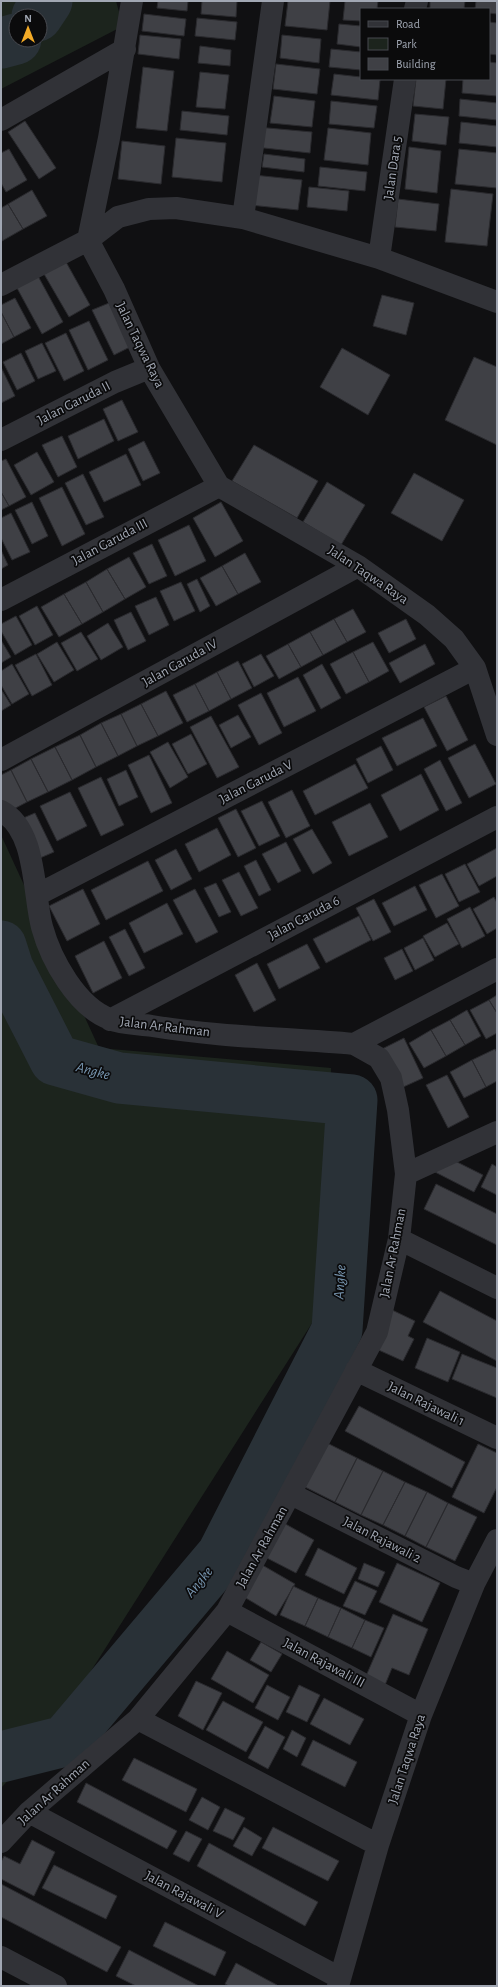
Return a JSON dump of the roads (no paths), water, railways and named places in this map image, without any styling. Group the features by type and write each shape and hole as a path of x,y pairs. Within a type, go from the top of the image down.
{"street":[{"path":"88,240 109,138 132,1"},
{"path":"243,218 273,1"},
{"path":"1,120 125,49"},
{"name":"Jalan Dara 5","path":"379,258 405,80"},
{"path":"1,285 88,240 118,217 149,209 176,208 243,218 379,258 497,302"},
{"name":"Jalan Taqwa Raya","path":"88,240 114,289 149,368 219,486 358,566 427,615 454,639 475,668 497,735"},
{"name":"Jalan Garuda II","path":"1,440 115,382 149,368"},
{"name":"Jalan Garuda III","path":"1,600 219,486"},
{"name":"Jalan Garuda IV","path":"1,760 358,566"},
{"name":"Jalan Garuda V","path":"37,895 475,668"},
{"name":"Jalan Ar Rahman","path":"1,811 8,815 22,834 32,865 42,927 59,968 85,1005 110,1020 173,1030 354,1044 379,1058 391,1078 398,1110 406,1174 399,1239 377,1332 227,1611 138,1719 29,1812 1,1842"},
{"name":"Jalan Garuda 6","path":"110,1020 497,816"},
{"path":"354,1044 497,969"},
{"path":"406,1174 496,1134"},
{"path":"399,1239 497,1288"},
{"name":"Jalan Rajawali 1","path":"356,1370 497,1438"},
{"name":"Jalan Rajawali 2","path":"291,1494 456,1577 474,1584"},
{"name":"Jalan Taqwa Raya","path":"339,1982 378,1845 421,1715 474,1584 497,1540"},
{"name":"Jalan Rajawali III","path":"227,1611 421,1715"},
{"path":"138,1719 378,1845"},
{"name":"Jalan Rajawali V","path":"29,1812 339,1982"},
{"path":"1,1957 56,1986"}],"waterway":[{"name":"Angke","path":"42,8 47,1"},
{"name":"Angke","path":"1,43 8,41"},
{"name":"Angke","path":"1,946 8,968 55,1060 119,1078 352,1100 337,1330 222,1555 65,1741 1,1757"}]}
